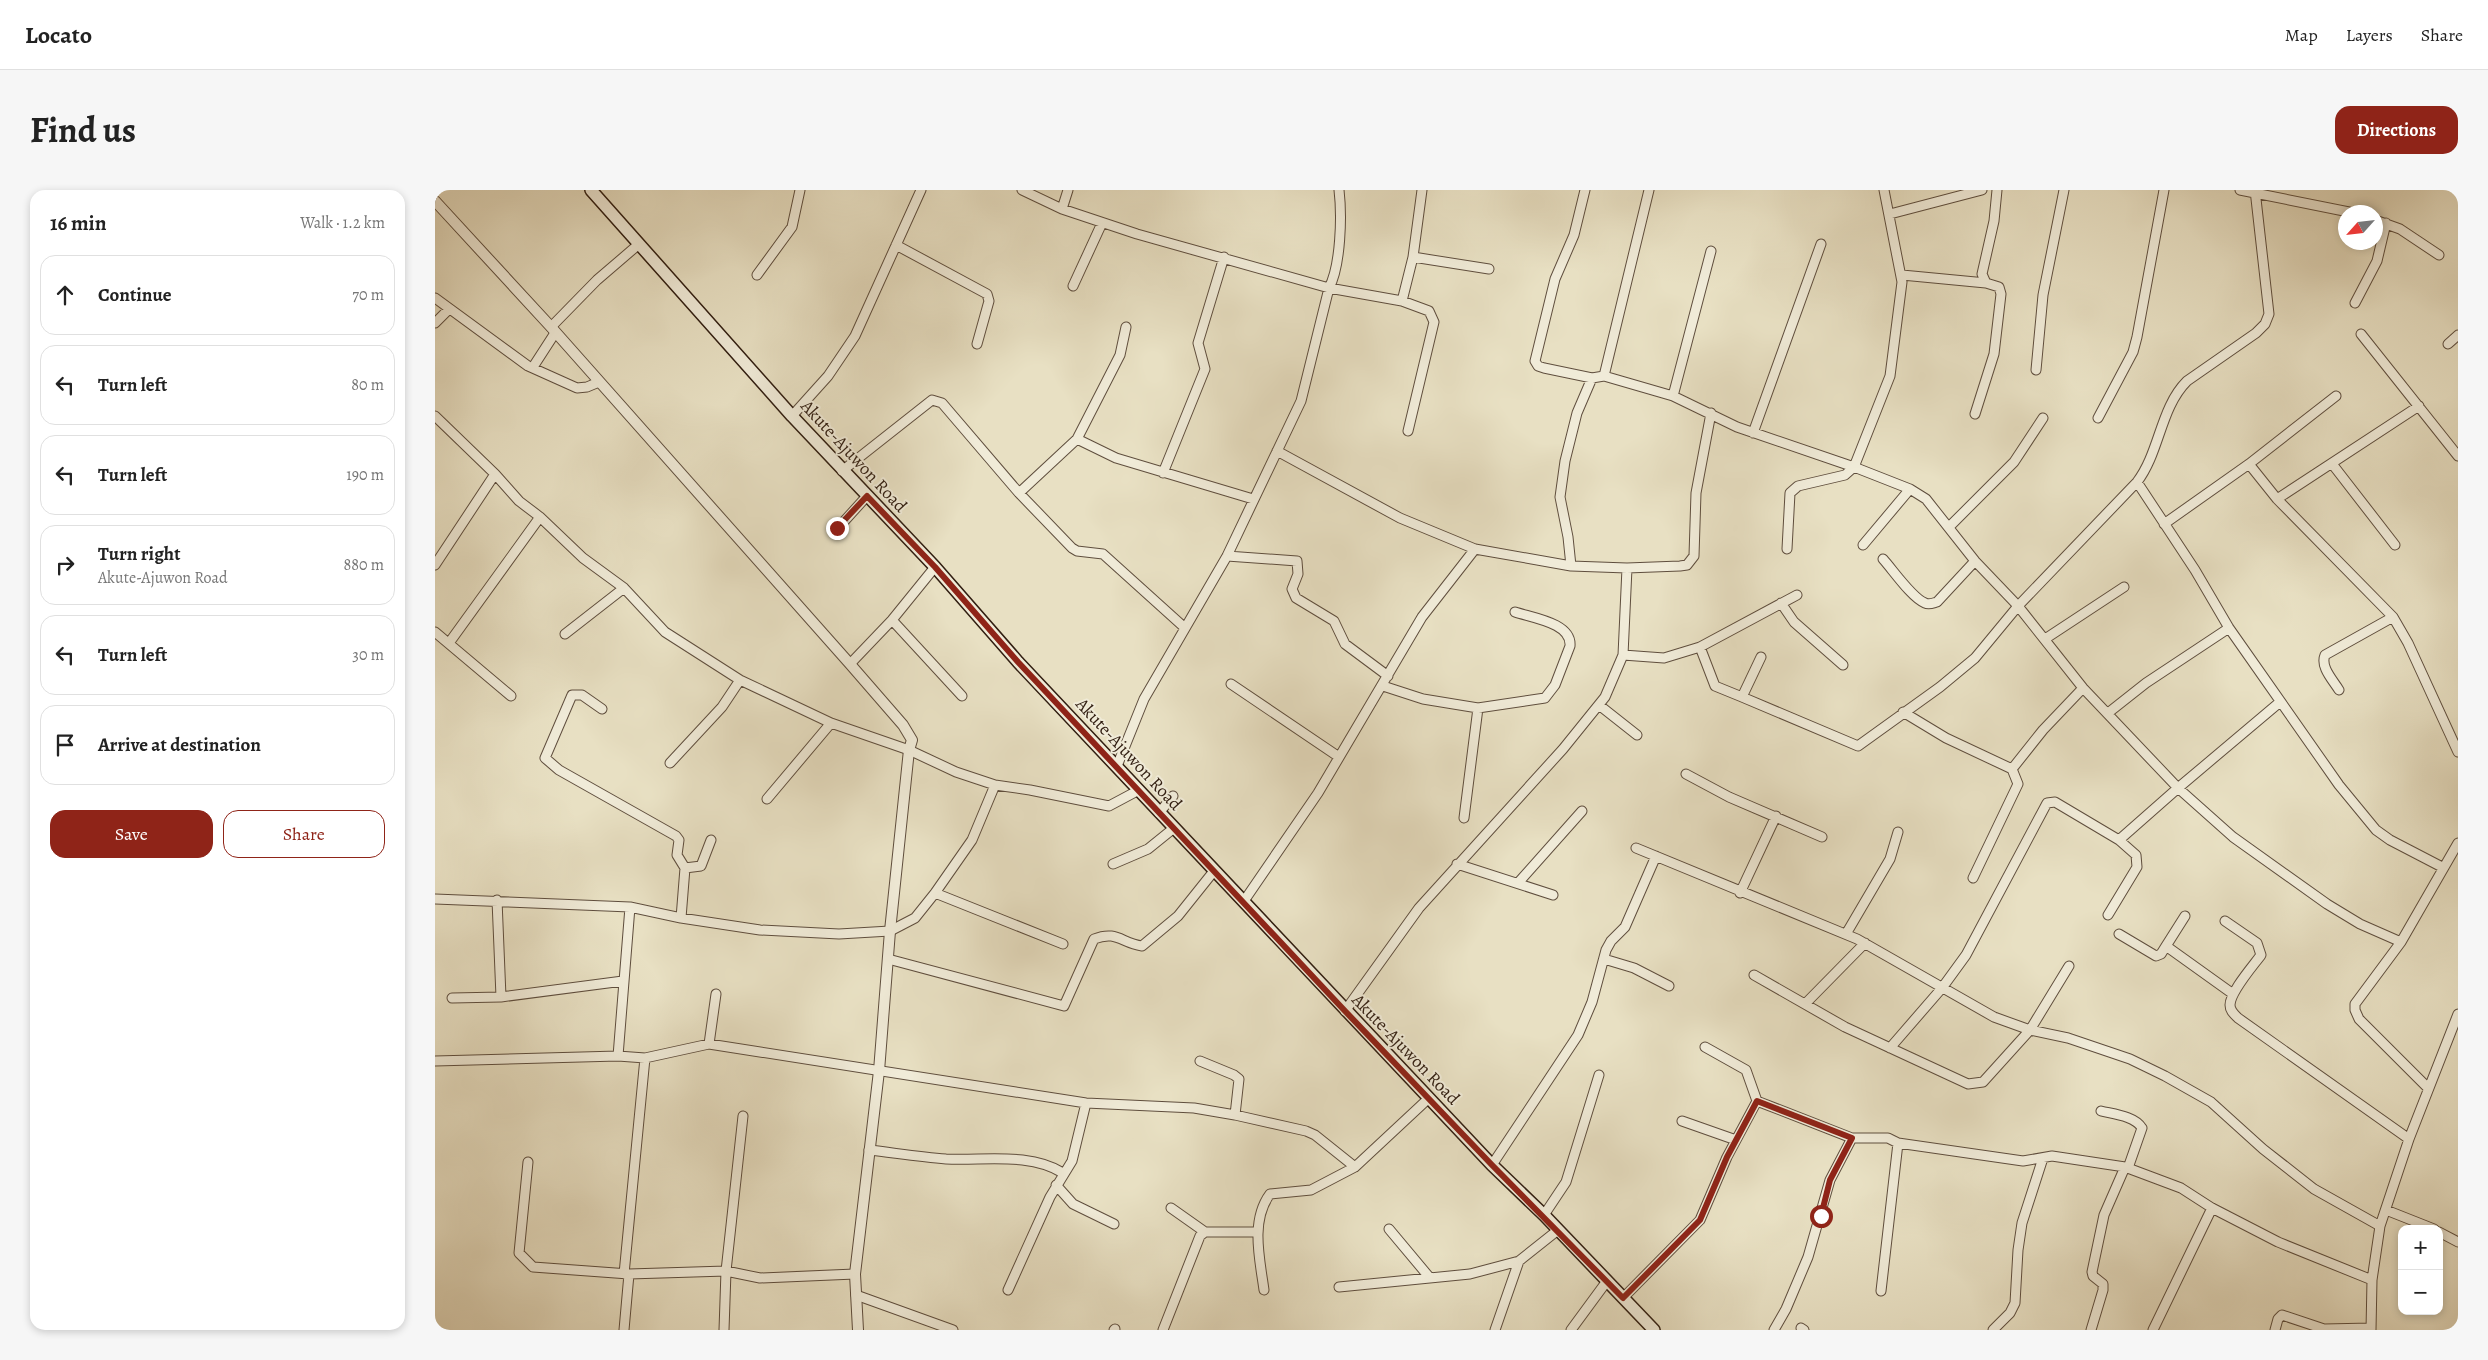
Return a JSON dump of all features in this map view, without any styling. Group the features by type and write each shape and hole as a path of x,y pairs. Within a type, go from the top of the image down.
{"main road":[{"name":"Akute-Ajuwon Road","path":"591,190 792,416 842,471 935,567 1018,662 1345,1011 1492,1165 1558,1230 1654,1330"}],"street":[{"path":"757,275 792,226 800,190"},
{"path":"792,416 828,376 855,336 865,318 921,190"},
{"path":"1022,190 1062,209 1102,223 1329,288 1402,301 1429,311 1433,316 1434,322 1407,431"},
{"path":"1062,209 1068,190"},
{"path":"1117,766 1144,699 1227,556 1301,401 1329,288 1334,279 1337,259 1339,190"},
{"path":"1402,301 1413,257 1422,190"},
{"path":"1585,190 1573,235 1555,279 1535,361 1538,366 1592,378 1604,376 1673,396 1737,427 1910,489 1926,500 1975,562 2045,639 2083,688 2178,788 2233,837 2327,904 2360,924 2401,942"},
{"path":"1604,376 1649,190"},
{"path":"1787,550 1790,493 1792,489 1804,484 1845,476 1854,468 1890,376 1902,275 1884,190"},
{"path":"1890,214 1982,190"},
{"path":"1985,282 1982,274 1995,221 1997,190"},
{"path":"2036,370 2043,296 2064,190"},
{"path":"2098,418 2135,344 2164,190"},
{"path":"2240,190 2255,191 2338,210"},
{"path":"1700,647 1715,686 1858,746 1865,744 1903,712 1940,687 1975,658 2017,606 2137,482 2146,470 2172,402 2187,380 2256,333 2265,324 2269,314 2255,191"},
{"path":"435,201 553,330 850,664 909,732 912,740 909,750 890,931 879,1071 855,1274 857,1330"},
{"path":"2383,221 2400,229 2439,255"},
{"path":"2355,303 2377,261 2386,222"},
{"path":"1073,286 1102,223"},
{"path":"533,367 553,330 597,280 639,244"},
{"path":"1753,433 1821,244"},
{"path":"896,245 987,294 989,301 977,344"},
{"path":"1673,396 1711,251"},
{"path":"1413,257 1489,269"},
{"path":"1163,473 1205,370 1206,364 1198,343 1224,258"},
{"path":"1902,275 1985,282 1999,287 2001,294 1993,354 1975,414"},
{"path":"435,298 449,310 529,366 577,388 587,387 599,382"},
{"path":"435,323 449,310"},
{"path":"1019,493 1077,439 1120,355 1127,327"},
{"path":"2361,334 2458,456"},
{"path":"2448,344 2458,335"},
{"path":"1571,566 1568,537 1560,497 1565,461 1577,413 1592,378"},
{"path":"2164,524 2249,464 2336,396"},
{"path":"842,471 933,400 942,402 1019,493 1072,548 1077,551 1103,554 1185,628"},
{"path":"2277,499 2333,465 2419,406"},
{"path":"1277,451 1400,518 1475,549 1571,566 1627,568 1680,566 1692,561 1696,492 1711,413"},
{"path":"435,416 495,474 519,501 540,517 583,558 625,588 665,632 739,680 831,724 909,750 956,772 995,785 1109,806 1139,790"},
{"path":"1949,527 2014,462 2043,418"},
{"path":"1077,439 1115,458 1253,499"},
{"path":"2249,464 2277,499 2393,617 2408,643 2458,752"},
{"path":"2333,465 2395,546"},
{"path":"435,565 495,474"},
{"path":"2137,482 2229,628 2339,785 2376,830 2390,840 2442,867"},
{"path":"1863,544 1910,489"},
{"path":"837,528 867,496"},
{"path":"449,643 540,517"},
{"path":"1244,902 1318,793 1423,617 1475,549"},
{"path":"1227,556 1297,561 1298,574 1291,589 1296,598 1334,620 1345,644 1388,676"},
{"path":"1883,559 1915,595 1924,603 1931,604 1937,602 1975,562"},
{"path":"850,664 892,620 935,567"},
{"path":"1345,1011 1419,908 1563,749 1599,705 1623,654 1627,568"},
{"path":"2045,639 2124,587"},
{"path":"565,634 625,588"},
{"path":"1623,654 1664,658 1700,647 1797,595"},
{"path":"1781,603 1794,622 1843,665"},
{"path":"1383,686 1423,699 1478,708 1545,698 1555,684 1571,639 1567,632 1515,612"},
{"path":"2339,690 2325,668 2323,660 2325,655 2393,617"},
{"path":"892,620 962,696"},
{"path":"2108,713 2146,683 2229,628"},
{"path":"435,632 511,696"},
{"path":"1742,697 1761,658"},
{"path":"670,763 722,707 739,680"},
{"path":"1231,684 1339,757"},
{"path":"2012,769 2043,730 2083,688"},
{"path":"602,709 582,695 572,695 545,758 559,770 673,833 679,840 677,855 685,868 681,918"},
{"path":"2119,840 2280,702"},
{"path":"1599,705 1637,735"},
{"path":"1464,818 1478,708"},
{"path":"1903,712 1946,738 2012,769 2017,777 2017,784 1973,878"},
{"path":"767,799 831,724"},
{"path":"1685,774 1729,797 1777,816 1821,837"},
{"path":"435,899 497,900 630,907 681,918 759,930 839,934 890,931 915,918 935,893 972,840 995,785"},
{"path":"1159,813 1173,796"},
{"path":"1890,1048 1942,988 1966,955 2047,804 2055,802 2119,840 2136,855 2137,866 2107,915"},
{"path":"1518,883 1582,811"},
{"path":"1740,893 1777,816"},
{"path":"1113,864 1148,849 1174,828"},
{"path":"1846,934 1889,859 1898,832"},
{"path":"685,868 701,866 705,862 711,840"},
{"path":"2428,1088 2380,1042 2359,1019 2355,1010 2360,997 2401,942 2442,867 2458,843"},
{"path":"1636,848 1740,893 1846,934 1994,1017 2030,1030 2069,1038 2130,1059 2199,1094 2263,1149 2314,1189 2380,1226"},
{"path":"1492,1165 1578,1035 1592,1002 1611,941 1625,927 1656,856"},
{"path":"1457,864 1553,895"},
{"path":"888,959 1064,1006 1095,939 1107,934 1114,935 1142,946 1178,916 1214,870"},
{"path":"935,893 1063,944"},
{"path":"497,900 501,997"},
{"path":"618,1056 630,907"},
{"path":"2119,934 2157,956 2161,954 2185,916"},
{"path":"2225,920 2257,943 2261,949 2261,955 2233,994 2230,1003 2231,1010 2238,1018 2409,1139"},
{"path":"1805,1004 1865,944"},
{"path":"2166,946 2233,994"},
{"path":"1604,959 1634,968 1669,986"},
{"path":"1754,975 1845,1027 1968,1084 1983,1082 2030,1030 2069,966"},
{"path":"453,998 501,997 623,982"},
{"path":"709,1044 716,994"},
{"path":"2275,1330 2278,1319 2283,1315 2324,1328 2371,1329 2372,1280 2380,1226 2409,1139 2458,1014"},
{"path":"435,1061 618,1056 645,1058 709,1044 1086,1103 1194,1108 1235,1114 1306,1131 1355,1167"},
{"path":"1623,1298 1700,1220 1757,1101 1746,1070 1705,1047"},
{"path":"624,1330 626,1274 645,1058"},
{"path":"1200,1061 1234,1074 1239,1079 1235,1114"},
{"path":"1543,1215 1566,1182 1599,1075"},
{"path":"1264,1290 1257,1232 1266,1200 1270,1194 1311,1190 1355,1167 1429,1098"},
{"path":"1757,1101 1852,1138 1888,1138 1899,1143 2023,1161 2052,1156 2127,1168 2181,1188 2212,1208 2285,1246 2372,1280"},
{"path":"1008,1290 1056,1185 1072,1161 1086,1103"},
{"path":"2091,1330 2103,1290 2103,1284 2093,1276 2092,1272 2104,1215 2127,1168 2142,1128 2138,1122 2101,1111"},
{"path":"724,1330 726,1272 743,1116"},
{"path":"1682,1121 1737,1140"},
{"path":"1774,1330 1787,1309 1808,1257 1830,1180 1852,1138"},
{"path":"1881,1291 1899,1143"},
{"path":"869,1150 947,1159 1028,1161 1052,1166 1063,1173"},
{"path":"1993,1330 2010,1313 2015,1302 2018,1250 2022,1223 2043,1158"},
{"path":"528,1162 519,1252 533,1267 626,1274 726,1272 760,1278 855,1274"},
{"path":"1056,1185 1073,1204 1114,1224"},
{"path":"1171,1208 1205,1232 1257,1232"},
{"path":"2153,1330 2212,1208"},
{"path":"2386,1210 2424,1225"},
{"path":"1389,1229 1430,1278"},
{"path":"1339,1287 1470,1274 1519,1261 1558,1230"},
{"path":"1163,1330 1197,1240 1205,1232"},
{"path":"2443,1234 2458,1242"},
{"path":"1495,1330 1519,1261"},
{"path":"1571,1330 1607,1281"},
{"path":"856,1295 953,1330"}],"route":[{"path":"837,528 867,496 935,567 1018,662 1345,1011 1492,1165 1623,1298 1700,1220 1727,1157 1757,1101 1852,1138 1830,1180 1821,1216"}]}
